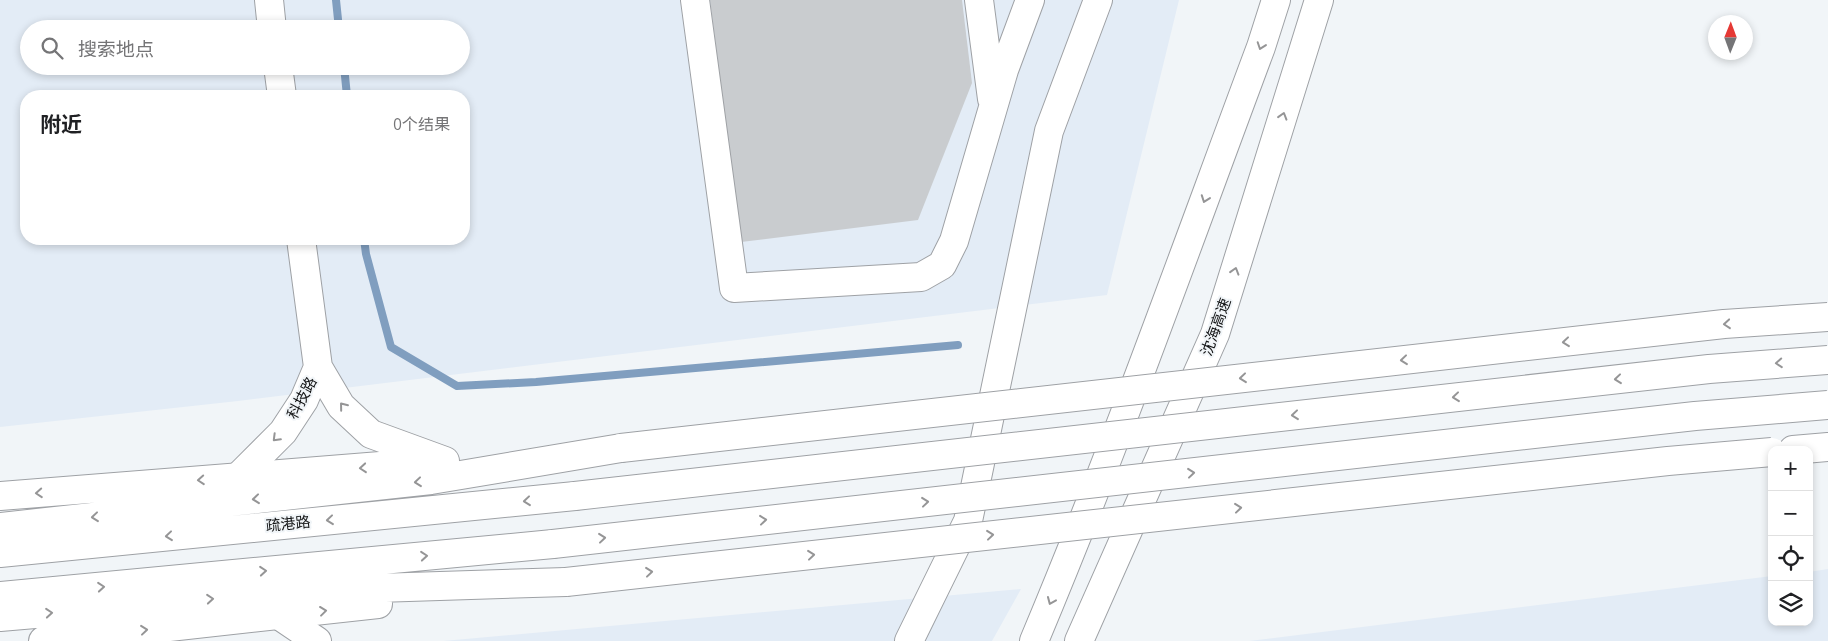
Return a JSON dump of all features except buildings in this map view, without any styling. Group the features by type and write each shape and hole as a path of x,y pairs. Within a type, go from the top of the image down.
{"main road":[{"path":"269,0 271,20"},
{"path":"695,0 734,288 921,277 942,265 954,241 1004,70 1030,0"},
{"path":"979,0 993,108"},
{"path":"909,641 968,521 1049,131 1098,0"},
{"path":"1034,641 1068,562 1258,56 1276,0"},
{"name":"沈海高速","path":"1079,641 1215,334 1319,0"},
{"path":"1293,84 1332,0"},
{"path":"279,75 281,90"},
{"name":"科技路","path":"236,478 283,432 304,400 318,367 302,245"},
{"path":"0,496 621,448 1724,324 1828,316"},
{"name":"疏港路","path":"0,553 575,496 1689,371 1828,360"},
{"path":"318,367 341,406 372,434 445,461"},
{"path":"0,596 553,544 1695,416 1828,405"},
{"path":"1813,448 1828,447"},
{"path":"0,527 431,480 621,448"},
{"path":"43,641 1648,463 1768,452"},
{"path":"0,618 315,590 566,582"},
{"path":"280,616 317,641"}],"shaded area":[{"path":"0,0 1179,0 1107,295 238,401 0,427"},
{"path":"1828,569 1828,641 1249,641 1768,576 1768,626 1813,626 1813,571"},
{"path":"1021,589 992,641 443,641"}],"waterway":[{"path":"336,0 338,20"},
{"path":"345,75 346,90"},
{"path":"365,245 391,347 457,386 536,382 958,345"}]}
